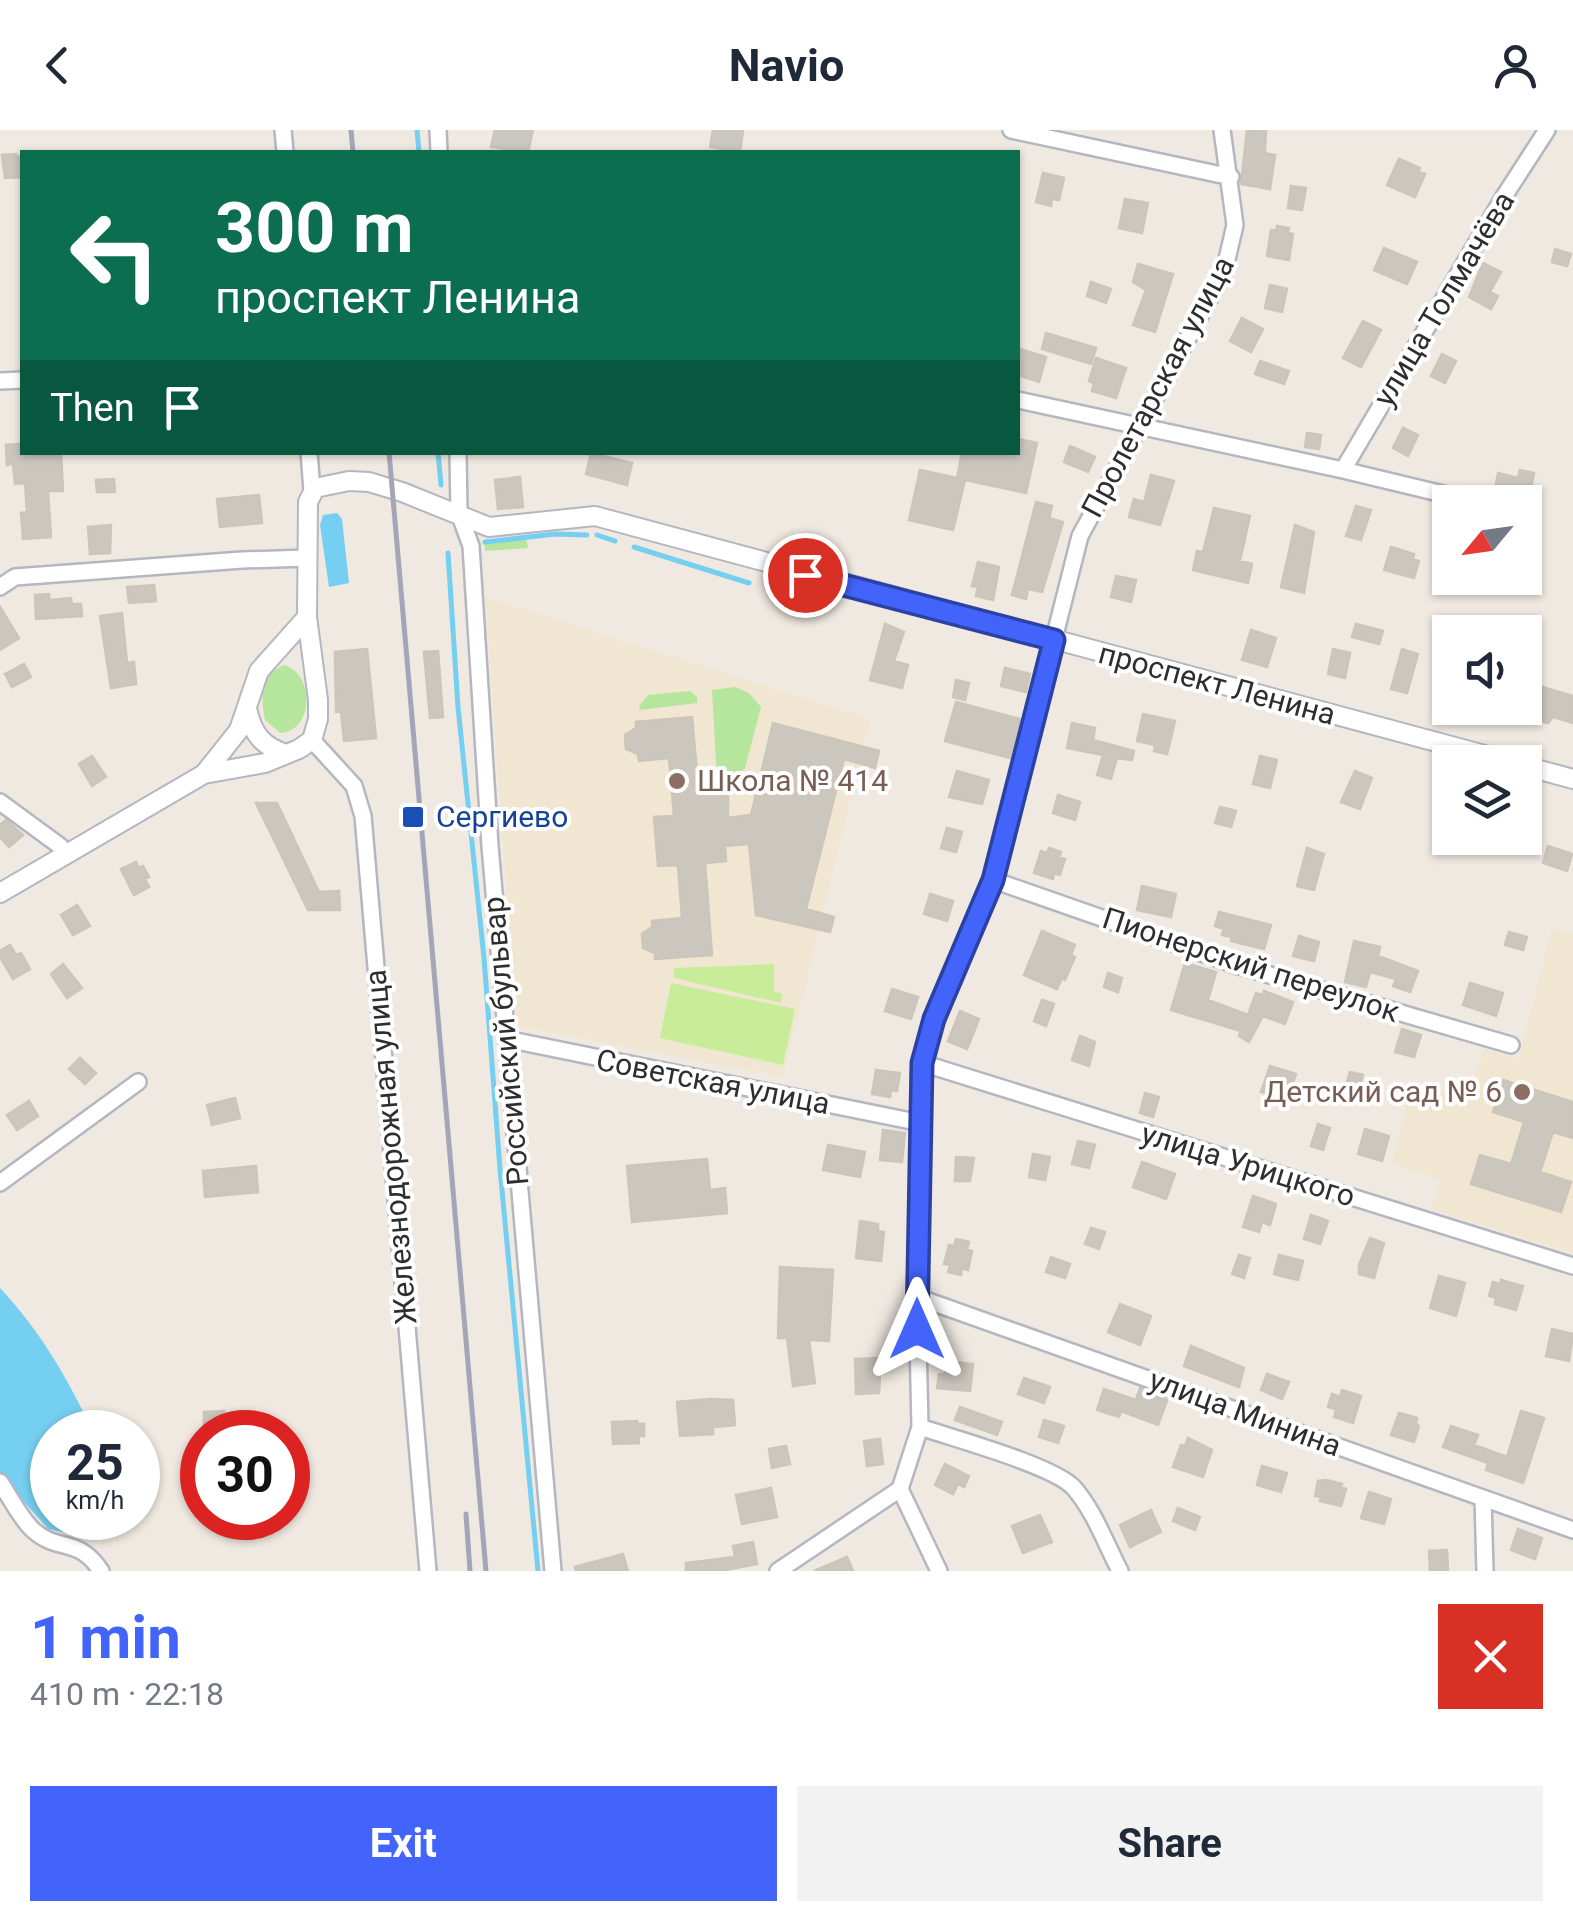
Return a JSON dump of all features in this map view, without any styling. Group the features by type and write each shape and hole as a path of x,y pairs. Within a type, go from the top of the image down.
{"street":[{"path":"1011,130 1231,177"},
{"name":"Пролетарская улица","path":"900,1489 920,1427 916,1296 922,1063 934,1019 993,880 1080,536 1224,272 1235,225 1222,130"},
{"name":"улица Толмачёва","path":"1343,470 1503,198 1548,130"},
{"path":"1020,400 1432,491"},
{"path":"204,774 248,767 312,740 318,719 306,618 309,455"},
{"name":"Российский бульвар","path":"458,455 459,513 471,546 490,846 552,1571"},
{"name":"проспект Ленина","path":"310,497 329,483 369,482 490,527 596,516 1447,745"},
{"path":"0,587 15,577 308,558"},
{"path":"0,894 204,774 233,739 248,712 255,678 306,618"},
{"path":"273,657 296,659 315,674"},
{"path":"248,712 251,727 260,740 272,750 286,754"},
{"name":"Железнодорожная улица","path":"312,740 354,786 363,816 428,1571"},
{"path":"1542,771 1573,779"},
{"path":"0,802 60,846 66,855"},
{"name":"Пионерский переулок","path":"993,880 1239,966 1510,1045"},
{"name":"Советская улица","path":"506,1039 921,1123"},
{"name":"улица Урицкого","path":"922,1063 1573,1266"},
{"path":"0,1183 138,1082"},
{"name":"улица Минина","path":"916,1296 1573,1530"},
{"path":"920,1427 1042,1470 1072,1485 1120,1571"},
{"path":"0,1482 34,1530 50,1540 90,1552 102,1571"},
{"path":"785,1569 900,1489 939,1571"},
{"path":"1483,1498 1486,1571"}],"shaded area":[{"name":"Школа № 414","path":"485,597 870,719 783,1077 517,1026"},
{"name":"Детский сад № 6","path":"1552,929 1573,933 1573,1253 1432,1209 1440,1180 1392,1163 1412,1084 1468,1099 1483,1050 1519,1057"}],"green space":[{"path":"526,536 528,548 485,551 484,540"},
{"path":"284,665 301,679 306,702 299,723 280,733 265,720 262,695 270,675"},
{"path":"735,687 749,693 761,707 745,768 737,777 717,778 712,690"},
{"path":"690,691 697,697 697,703 640,710 648,695"},
{"path":"774,964 774,992 782,993 781,1003 674,978 674,968"},
{"path":"671,983 795,1009 783,1065 660,1038"}],"water":[{"path":"337,513 342,519 349,583 329,587 320,525 323,515"},
{"path":"0,1288 50,1352 82,1410 30,1410 30,1509 0,1475"}],"building":[{"path":"495,130 533,130 528,150 491,147"},
{"path":"713,130 743,130 740,150 710,147"},
{"path":"1247,130 1266,130 1265,153 1275,155 1270,189 1241,184"},
{"path":"2,155 20,156 20,177 5,178"},
{"path":"1399,159 1425,174 1415,197 1387,185"},
{"path":"1043,173 1064,178 1059,200 1052,199 1051,206 1036,202"},
{"path":"1291,186 1306,188 1302,210 1288,208"},
{"path":"1125,199 1148,203 1142,233 1119,228"},
{"path":"1277,226 1289,228 1288,233 1293,234 1289,260 1267,256 1271,230 1276,231"},
{"path":"1384,248 1417,262 1407,284 1374,270"},
{"path":"1555,249 1571,254 1567,266 1552,262"},
{"path":"1483,263 1501,272 1490,292 1498,296 1491,309 1469,297"},
{"path":"1138,264 1173,274 1155,332 1133,325 1146,290 1133,282"},
{"path":"1091,282 1111,289 1106,303 1087,296"},
{"path":"1270,285 1287,289 1282,312 1265,308"},
{"path":"1242,318 1263,329 1251,352 1230,341"},
{"path":"1363,321 1381,330 1361,367 1343,358"},
{"path":"1046,333 1096,348 1091,364 1042,349"},
{"path":"1020,349 1046,357 1039,382 1020,376"},
{"path":"1442,354 1456,361 1445,383 1431,376"},
{"path":"1096,358 1126,368 1116,398 1092,391 1094,383 1089,381"},
{"path":"1260,361 1289,371 1284,384 1255,374"},
{"path":"1403,428 1418,435 1408,456 1393,448"},
{"path":"1307,433 1321,435 1319,449 1305,447"},
{"path":"1020,439 1037,443 1026,493 965,480 953,530 909,520 920,470 957,478 961,455 1020,455"},
{"path":"19,444 20,455 61,455 63,491 48,491 51,537 23,539 21,513 27,512 25,483 15,484 13,464 7,465 6,445"},
{"path":"1070,446 1095,457 1088,472 1064,462"},
{"path":"591,455 632,463 627,485 586,474"},
{"path":"1520,470 1534,473 1532,485 1496,485 1498,473 1518,478"},
{"path":"1151,475 1174,481 1160,525 1129,517 1134,499 1144,502"},
{"path":"520,477 523,507 498,509 495,480"},
{"path":"114,479 115,492 97,492 96,480"},
{"path":"259,495 262,523 220,527 217,499"},
{"path":"1036,502 1052,506 1049,518 1063,522 1042,592 1028,589 1026,599 1012,595"},
{"path":"1356,506 1371,510 1361,540 1346,536"},
{"path":"1214,508 1250,516 1240,561 1252,564 1248,583 1193,570 1197,551 1203,552"},
{"path":"111,525 110,553 90,554 88,527"},
{"path":"1295,525 1314,532 1304,593 1281,587"},
{"path":"1391,547 1414,554 1413,559 1419,561 1414,578 1384,570"},
{"path":"978,562 999,567 993,600 976,596 978,587 972,586"},
{"path":"1116,576 1136,580 1131,602 1111,597"},
{"path":"154,585 156,601 129,603 127,587"},
{"path":"49,594 49,600 71,598 72,604 81,604 82,616 36,619 35,595"},
{"path":"0,607 19,638 0,650"},
{"path":"122,613 127,663 134,662 136,684 111,688 100,616"},
{"path":"885,624 904,632 894,661 908,665 902,688 870,680"},
{"path":"1356,624 1383,631 1379,644 1352,637"},
{"path":"1251,630 1276,638 1267,667 1242,660"},
{"name":"Сергиево","path":"367,649 376,738 344,741 341,711 336,712 335,652"},
{"path":"1333,649 1350,653 1345,678 1328,674"},
{"path":"1402,649 1418,654 1407,693 1391,689"},
{"path":"438,651 443,717 430,718 424,652"},
{"path":"24,664 31,677 12,687 5,674"},
{"path":"1005,668 1030,674 1026,692 1001,686"},
{"path":"956,680 969,683 965,700 953,697"},
{"path":"1542,687 1573,696 1573,723 1553,717 1548,723 1542,721"},
{"path":"956,702 1020,719 1010,758 945,741"},
{"path":"1143,714 1175,721 1167,754 1154,751 1155,745 1137,741"},
{"path":"692,717 699,794 728,792 728,818 751,815 773,723 879,751 875,768 844,759 806,909 834,917 830,932 756,915 749,844 725,846 726,861 705,863 712,955 655,959 655,953 643,948 642,934 652,927 652,921 682,918 678,865 658,866 654,817 674,816 669,758 639,761 638,754 626,749 625,735 636,728 636,722"},
{"path":"1072,723 1095,728 1093,740 1134,751 1132,760 1117,758 1111,779 1097,775 1103,755 1067,748"},
{"path":"92,756 106,777 92,786 79,764"},
{"path":"1260,756 1277,760 1270,788 1253,784"},
{"path":"957,771 989,780 982,804 949,797"},
{"path":"1355,771 1372,778 1360,809 1341,802"},
{"path":"1058,795 1080,802 1075,820 1053,813"},
{"path":"256,803 277,803 319,892 339,891 340,910 308,910"},
{"path":"1220,807 1236,811 1231,827 1215,823"},
{"path":"6,820 23,835 9,847 0,837 0,825"},
{"path":"947,828 962,832 956,852 941,848"},
{"path":"1548,846 1572,854 1567,871 1543,863"},
{"path":"1049,848 1061,852 1059,857 1065,859 1060,875 1054,873 1053,879 1034,873 1041,851 1047,853"},
{"path":"1307,848 1324,854 1314,890 1297,886"},
{"path":"136,862 149,877 145,879 149,887 134,895 121,869"},
{"path":"1142,886 1176,894 1171,917 1137,910"},
{"path":"930,894 953,901 947,921 924,914"},
{"path":"77,905 90,926 73,935 61,915"},
{"path":"1219,912 1271,925 1264,949 1222,935 1224,929 1215,926"},
{"path":"1042,931 1075,945 1071,955 1075,957 1057,989 1024,975"},
{"path":"1509,932 1527,937 1523,950 1505,945"},
{"path":"1299,936 1319,942 1314,961 1293,956"},
{"path":"1354,941 1380,947 1378,956 1418,971 1410,992 1393,986 1396,979 1370,972 1366,987 1345,982"},
{"path":"10,945 16,955 21,953 30,969 13,979 0,957 0,951"},
{"path":"1185,963 1216,972 1208,1000 1248,1015 1256,993 1263,995 1264,991 1293,1002 1285,1024 1263,1016 1249,1042 1239,1036 1241,1031 1171,1010"},
{"path":"63,964 82,988 67,998 51,974"},
{"path":"1108,973 1122,978 1118,992 1104,987"},
{"path":"1470,983 1503,993 1496,1016 1463,1005"},
{"path":"892,989 918,997 911,1019 885,1011"},
{"path":"1042,1000 1054,1004 1046,1026 1034,1021"},
{"path":"960,1011 979,1019 967,1049 948,1041"},
{"path":"1402,1029 1421,1035 1414,1057 1395,1052"},
{"path":"1080,1036 1095,1042 1089,1066 1072,1060"},
{"path":"80,1058 96,1073 85,1084 69,1069"},
{"path":"1270,1066 1296,1074 1287,1100 1261,1092"},
{"path":"876,1070 900,1073 897,1091 891,1090 890,1097 872,1094"},
{"path":"1350,1072 1363,1075 1357,1096 1344,1092"},
{"path":"1503,1080 1573,1102 1573,1138 1553,1132 1540,1172 1571,1182 1561,1212 1471,1184 1480,1155 1511,1164 1524,1122 1493,1112"},
{"path":"1145,1093 1159,1097 1153,1117 1140,1113"},
{"path":"235,1098 240,1118 212,1125 207,1105"},
{"path":"29,1101 38,1116 17,1130 7,1115"},
{"path":"1318,1124 1330,1128 1323,1150 1311,1146"},
{"path":"1365,1129 1389,1136 1382,1161 1358,1154"},
{"path":"883,1130 905,1133 902,1162 880,1160"},
{"path":"1078,1141 1095,1145 1089,1168 1072,1164"},
{"path":"828,1145 865,1152 860,1177 823,1170"},
{"path":"1033,1154 1050,1157 1045,1180 1029,1177"},
{"path":"956,1157 974,1158 970,1181 955,1181"},
{"path":"707,1159 710,1190 725,1188 727,1213 632,1222 627,1166"},
{"path":"1142,1162 1175,1174 1166,1199 1133,1187"},
{"path":"256,1166 258,1192 205,1197 203,1171"},
{"path":"1253,1196 1276,1204 1270,1225 1262,1222 1259,1232 1243,1227"},
{"path":"1311,1215 1328,1221 1320,1244 1304,1239"},
{"path":"860,1221 878,1224 878,1231 884,1232 881,1261 856,1258"},
{"path":"1091,1228 1105,1232 1099,1249 1085,1244"},
{"path":"1370,1238 1384,1243 1374,1278 1359,1274"},
{"path":"956,1239 969,1242 967,1249 972,1251 968,1270 962,1268 961,1275 948,1272 950,1265 944,1264 949,1245 954,1246"},
{"path":"1239,1255 1250,1258 1244,1278 1232,1274"},
{"path":"1279,1255 1303,1261 1298,1280 1274,1274"},
{"path":"1051,1257 1070,1264 1065,1278 1046,1272"},
{"path":"780,1267 833,1270 829,1341 809,1340 815,1383 793,1386 787,1338 778,1338"},
{"path":"1439,1276 1465,1283 1456,1316 1430,1308"},
{"path":"1501,1280 1523,1286 1516,1310 1495,1304 1496,1298 1489,1296 1493,1282 1500,1284"},
{"path":"1120,1304 1151,1316 1140,1345 1108,1332"},
{"path":"1552,1329 1573,1334 1569,1361 1546,1356"},
{"path":"1191,1346 1244,1368 1239,1387 1184,1366"},
{"path":"881,1358 879,1393 856,1394 855,1359"},
{"path":"947,1361 973,1364 970,1391 937,1388"},
{"path":"1267,1374 1289,1382 1282,1399 1261,1390"},
{"path":"1024,1378 1050,1387 1044,1403 1018,1394"},
{"path":"1140,1388 1168,1398 1158,1425 1121,1411 1119,1417 1097,1410 1104,1389 1136,1400"},
{"path":"1342,1390 1361,1396 1353,1423 1334,1417 1336,1409 1328,1407 1332,1394 1340,1397"},
{"path":"733,1400 735,1425 713,1427 713,1434 680,1436 677,1402"},
{"path":"960,1407 1002,1422 997,1435 955,1420"},
{"path":"1521,1411 1544,1418 1523,1483 1486,1470 1488,1463 1443,1447 1451,1426 1478,1435 1474,1445 1507,1457"},
{"path":"1399,1413 1417,1418 1414,1442 1391,1435"},
{"path":"1044,1420 1064,1426 1058,1443 1039,1437"},
{"path":"612,1422 644,1424 644,1436 638,1436 639,1443 613,1444"},
{"path":"1188,1438 1212,1450 1203,1477 1173,1467 1181,1445 1185,1446"},
{"path":"880,1439 883,1464 867,1466 864,1441"},
{"path":"786,1446 790,1464 772,1468 769,1449"},
{"path":"945,1464 969,1476 964,1487 958,1484 953,1494 935,1485"},
{"path":"1262,1466 1287,1473 1281,1492 1257,1485"},
{"path":"1326,1480 1346,1489 1341,1506 1315,1496 1318,1481"},
{"path":"771,1488 777,1517 742,1524 736,1495"},
{"path":"1369,1492 1391,1499 1384,1524 1361,1518"},
{"path":"1178,1508 1200,1517 1195,1530 1173,1521"},
{"path":"1151,1510 1161,1532 1130,1547 1120,1525"},
{"path":"1040,1515 1052,1542 1023,1553 1012,1526"},
{"path":"1518,1529 1542,1538 1535,1559 1511,1550"},
{"path":"753,1542 757,1564 720,1571 686,1571 686,1563 735,1557 733,1546"},
{"path":"1447,1550 1448,1571 1430,1571 1429,1551"},
{"path":"623,1554 628,1571 576,1571 575,1567"},
{"path":"847,1557 853,1571 814,1571"}],"waterway":[{"path":"417,130 419,150"},
{"path":"438,455 441,485"},
{"path":"485,542 555,534 587,535"},
{"path":"597,535 615,541"},
{"path":"634,547 749,583"},
{"path":"448,553 458,707 538,1571"}],"railway":[{"path":"351,130 353,150"},
{"path":"389,455 486,1571"},
{"path":"466,1514 470,1571"}],"place":[{"name":"Школа № 414","path":"677,781"},
{"name":"Сергиево","path":"413,817"},
{"name":"Детский сад № 6","path":"1522,1092"}],"route":[{"path":"805,575 1054,640 993,880 934,1019 922,1063 917,1329"}]}
